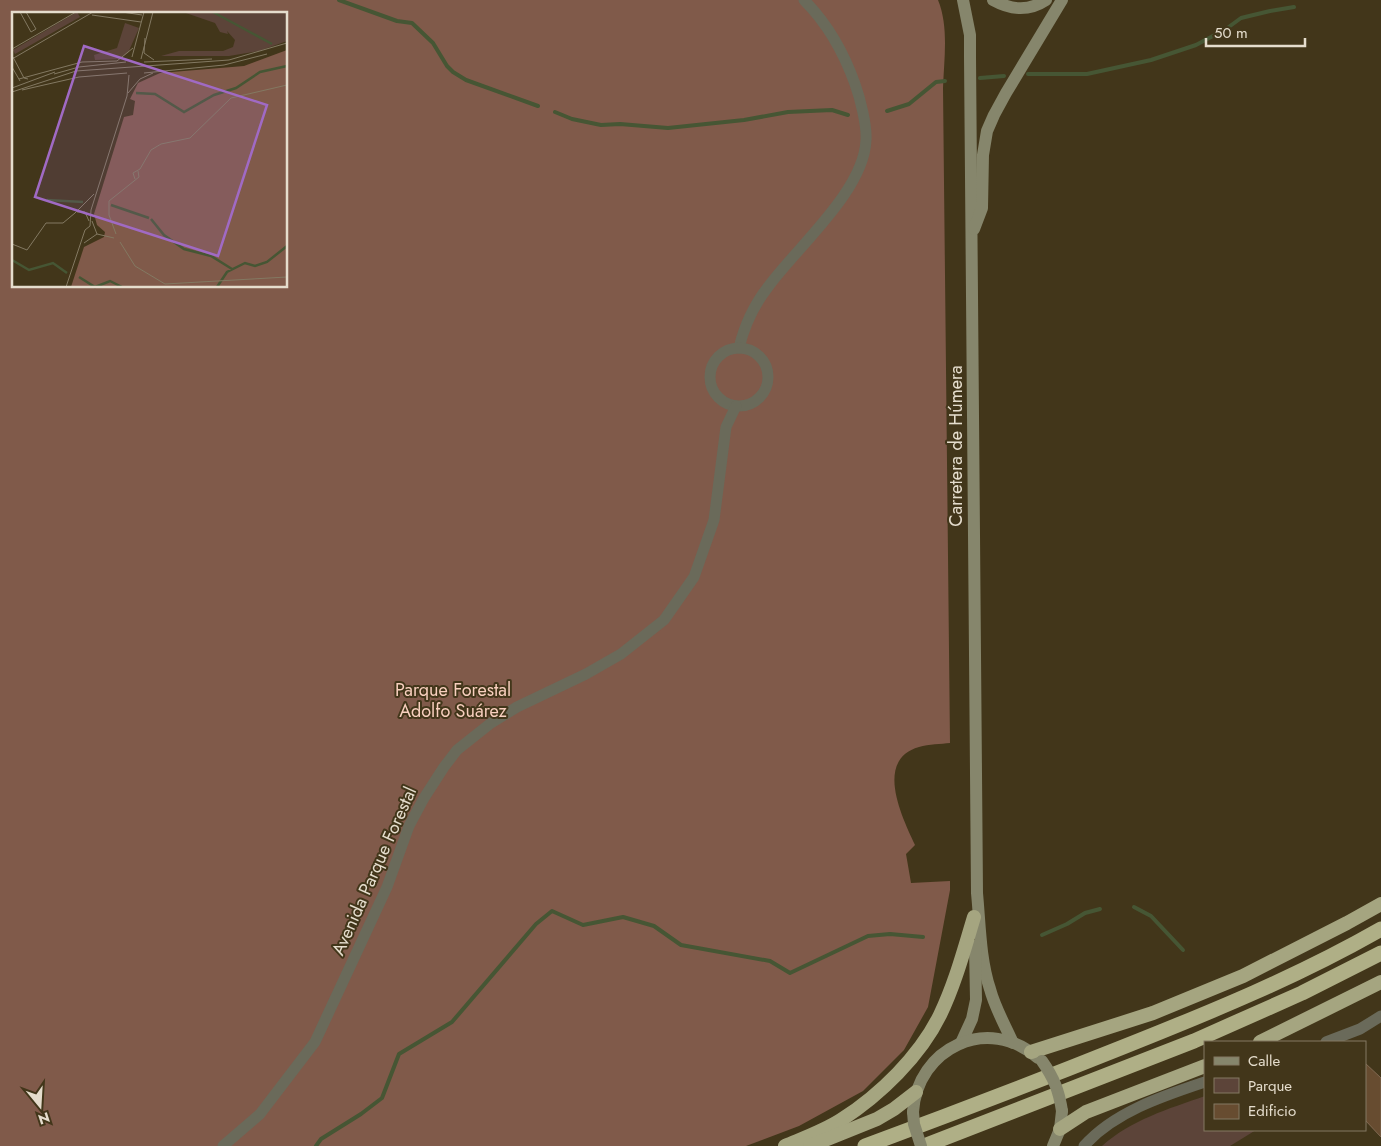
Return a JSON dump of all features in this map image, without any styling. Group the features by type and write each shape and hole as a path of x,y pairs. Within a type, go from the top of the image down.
{"highway":[{"path":"1031,1052 1153,1013 1243,976 1381,904"},
{"path":"786,1146 841,1120 887,1085 906,1065 924,1041 939,1016 960,964 974,917"},
{"path":"865,1146 981,1103 1185,1022 1284,980 1381,929"},
{"path":"923,1146 1194,1041 1302,993 1381,953"},
{"path":"1262,1041 1381,982"},
{"path":"1060,1129 1086,1112 1204,1066"},
{"path":"810,1146 877,1118 894,1109 916,1092"}],"main road":[{"name":"Carretera de Húmera","path":"963,0 970,36 977,892 984,961 989,988 996,1008 1013,1043"},
{"path":"993,0 1006,7 1019,9 1030,7 1046,0"},
{"path":"972,236 982,208 982,155 987,132 1006,93 1062,0"},
{"name":"Carretera de Húmera","path":"961,1043 972,1019 976,1000 974,917 977,892"},
{"path":"923,1146 914,1124 913,1112 916,1092 926,1070 948,1050 961,1043 978,1039 996,1039 1013,1043 1031,1052 1042,1062 1052,1076 1059,1093 1062,1111 1060,1129 1053,1146"}],"street":[{"path":"739,348 745,326 767,287 803,247 846,192 861,162 866,140 860,96 850,69 834,39 816,12 804,0"},
{"path":"739,348 750,350 759,356 767,367 768,380 763,394 752,404 736,406 726,403 718,397 712,389 710,379 712,367 718,358 728,351 739,348"},
{"name":"Avenida Parque Forestal","path":"223,1146 260,1114 315,1042 386,887 409,826 424,798 456,750 490,723 517,707 586,674 622,654 664,620 674,606 694,577 714,520 726,428 736,406"},
{"path":"1329,1041 1360,1029 1381,1016"},
{"path":"1084,1146 1092,1136 1122,1116 1168,1095 1204,1082"}],"green space":[{"name":"Parque Forestal Adolfo Suárez","path":"0,0 938,0 945,32 943,88 950,743 923,746 905,754 898,764 895,776 895,790 904,820 915,845 906,854 911,883 950,881 950,890 928,1007 904,1050 863,1091 799,1126 746,1146 0,1146"},
{"path":"1204,1096 1204,1131 1254,1131 1230,1146 1102,1146 1125,1129 1164,1111"}],"building":[{"path":"1366,1064 1381,1078 1381,1137 1366,1121"}],"waterway":[{"path":"339,0 397,21 412,23 433,43 447,66 453,72 466,80 538,106"},
{"path":"1028,74 1087,74 1151,60 1196,45 1226,29 1241,18 1294,7"},
{"path":"980,78 1004,76"},
{"path":"887,111 909,104 936,82 945,81"},
{"path":"555,112 572,119 601,125 620,124 668,128 744,120 788,112 832,110 848,115"},
{"path":"1134,907 1151,916 1183,950"},
{"path":"1042,935 1067,924 1085,913 1100,909"},
{"path":"316,1146 321,1139 361,1114 382,1098 399,1054 452,1022 536,924 552,911 583,925 623,917 654,926 681,945 770,961 790,973 868,936 890,934 923,937"}]}
